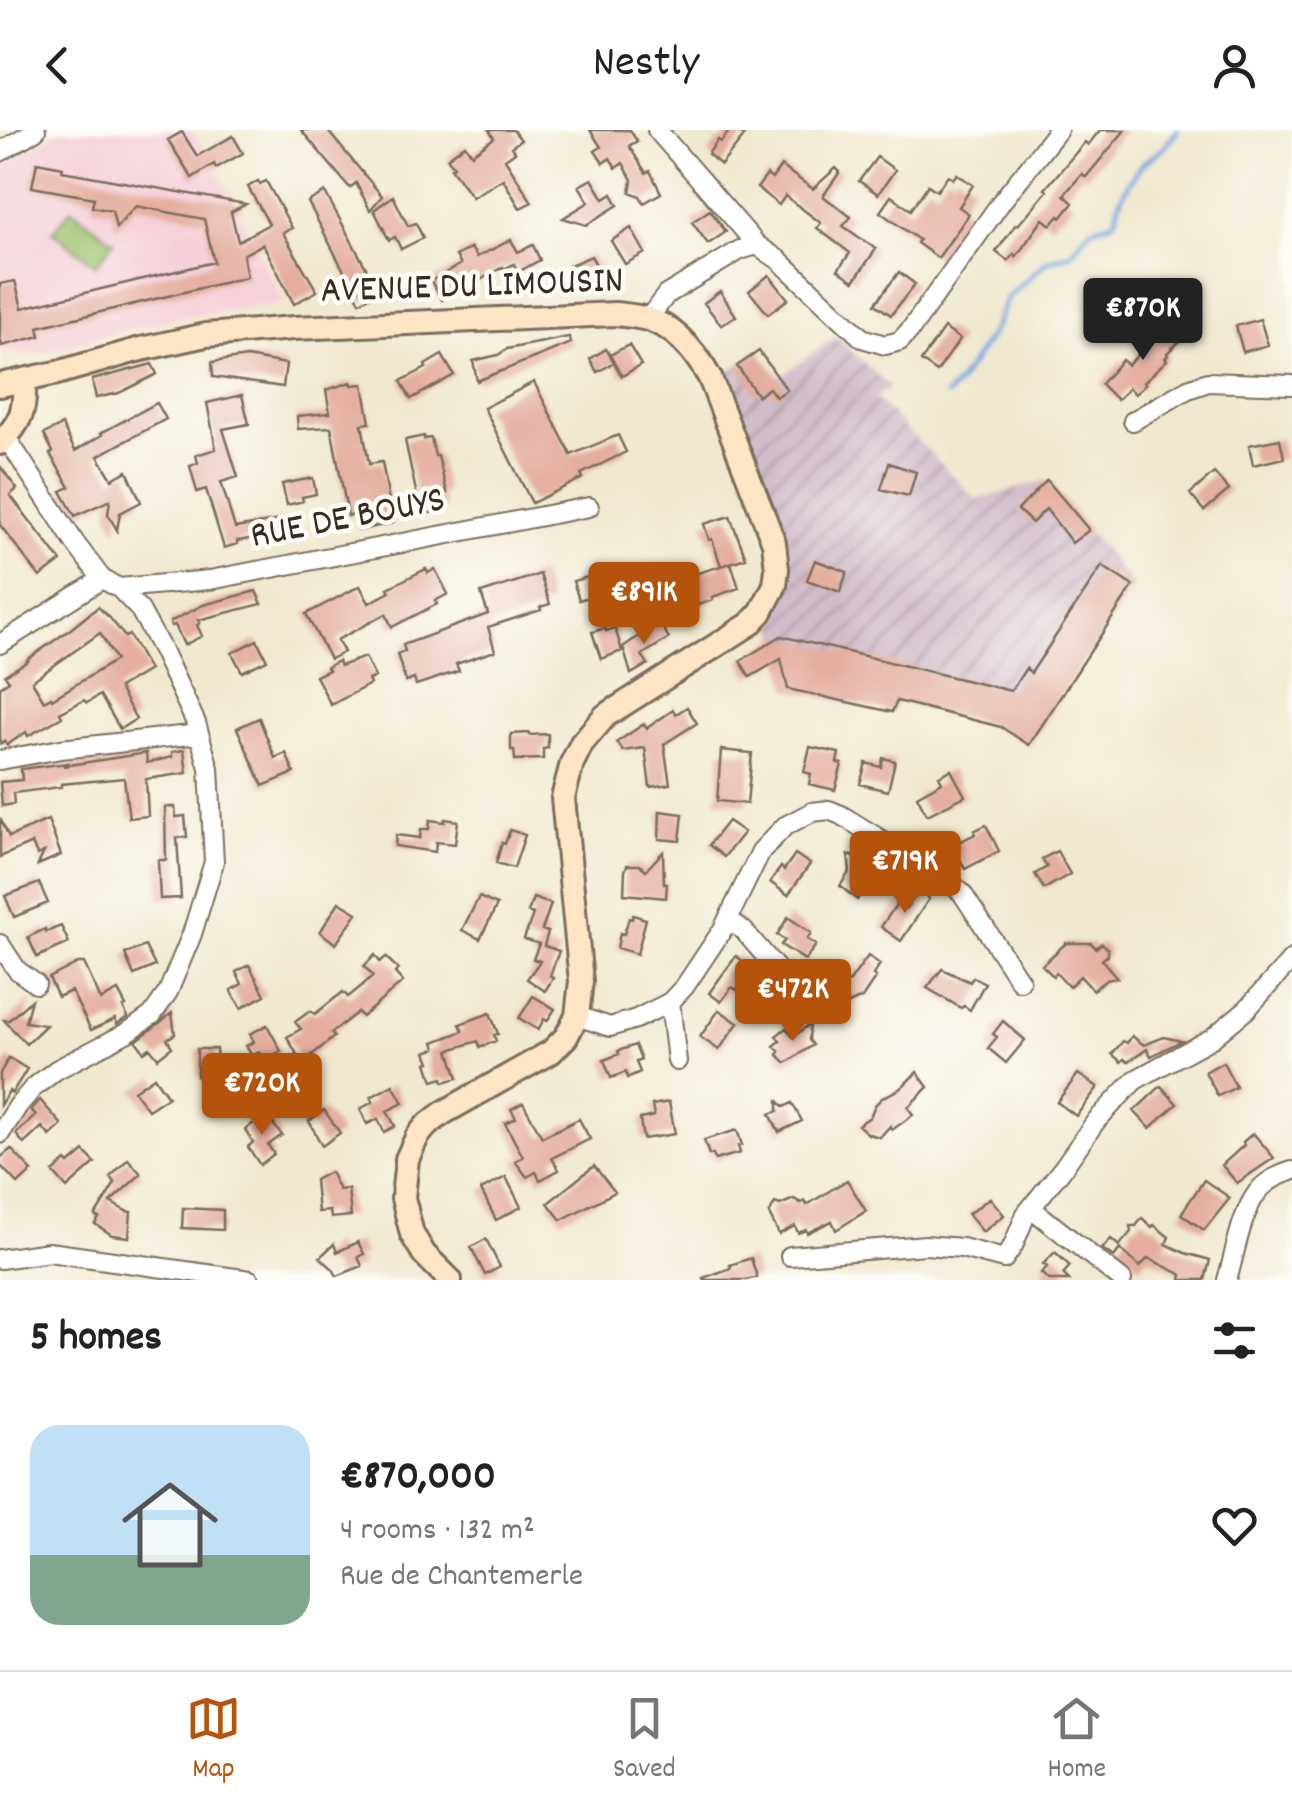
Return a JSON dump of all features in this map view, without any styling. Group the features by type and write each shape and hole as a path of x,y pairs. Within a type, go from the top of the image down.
{"main road":[{"name":"AVENUE DU LIMOUSIN","path":"12,383 178,340 243,332 615,314 648,319 687,344 710,378 770,530 777,569 775,585 750,624 605,716 582,743 572,763 563,798 582,981 577,1016"},
{"path":"3,440 20,422 26,395 12,383"},
{"path":"0,393 10,418 3,440"},
{"path":"450,1280 424,1254 404,1211 403,1185 412,1147 426,1126 443,1113 551,1052 577,1016"}],"street":[{"path":"0,152 36,130"},
{"path":"657,130 758,245 862,338 885,345 900,341 1058,130"},
{"path":"648,319 666,295 740,250 758,245"},
{"path":"1133,421 1208,382 1292,385"},
{"path":"0,1134 33,1088 56,1070 152,1016 168,992 192,934 214,862 209,768 199,734 162,650 140,610 75,543 3,440"},
{"name":"RUE DE BOUYS","path":"0,644 110,583 210,580 589,507"},
{"path":"0,760 61,748 199,734"},
{"path":"577,1016 610,1027 647,1015 670,1002 728,919 753,863 772,838 799,818 829,810 868,830 962,893 1020,981"},
{"path":"728,919 794,989"},
{"path":"0,944 17,970 36,984"},
{"path":"1010,1280 1004,1259 1031,1208 1096,1121 1135,1080 1212,1038 1247,1009 1292,958"},
{"path":"670,1002 677,1061"},
{"path":"1227,1280 1246,1214 1258,1191 1277,1176 1292,1171"},
{"path":"1031,1208 1122,1280"},
{"path":"790,1256 926,1245 962,1248 1004,1259"},
{"path":"0,1259 49,1252 250,1280"}],"shaded area":[{"path":"61,130 191,130 239,208 284,303 175,318 34,355 0,355 0,168"},
{"path":"836,337 890,387 875,398 977,500 1047,480 1133,586 1029,745 997,726 898,701 892,712 788,689 773,618 788,587 790,551 718,378 759,351 779,377"}],"green space":[{"path":"71,209 114,241 96,265 53,232"}],"building":[{"path":"301,130 327,130 382,196 370,210 356,183 350,188"},
{"path":"489,130 513,130 521,140 511,147 515,152 505,159 532,202 520,208 503,179 472,197 447,158 465,145 472,154 494,138"},
{"path":"590,130 630,130 637,141 629,146 646,173 650,171 661,193 644,203 640,196 630,192 632,180 623,163 616,168 610,158 603,163 595,151 601,147"},
{"path":"730,130 744,136 721,165 708,154"},
{"path":"1100,130 1125,130 1086,177 1082,174 1064,195 1073,203 1061,218 1051,225 1043,219 1016,257 1014,254 1008,261 996,252 1085,142 1088,145"},
{"path":"182,132 197,156 233,136 243,153 192,178 168,140"},
{"path":"877,157 895,170 878,194 859,181"},
{"path":"37,162 63,167 62,171 246,204 231,212 238,241 269,224 248,187 266,181 292,228 283,233 317,291 294,304 263,244 243,255 247,277 38,327 40,336 2,346 0,284 15,281 22,308 214,262 204,219 136,206 116,228 112,211 92,207 94,198 32,187"},
{"path":"781,166 813,189 836,168 840,172 823,196 851,217 843,226 876,249 854,281 838,270 850,253 817,228 821,223 785,196 779,205 757,188 767,175 772,179"},
{"path":"957,174 973,185 959,207 969,214 938,258 880,212 891,196 911,210 928,185 937,191 948,175 953,179"},
{"path":"592,179 604,199 612,194 618,205 586,225 563,218 589,202 579,186"},
{"path":"325,192 379,292 360,302 308,202"},
{"path":"393,196 408,226 416,223 423,238 401,249 395,237 389,240 374,210"},
{"path":"710,210 726,232 708,244 692,222"},
{"path":"631,228 645,253 625,264 611,241"},
{"path":"511,240 518,252 533,245 540,260 518,272 514,264 503,267 442,300 431,281 461,264 456,256 471,248 477,257"},
{"path":"591,256 602,275 576,289 568,266"},
{"path":"899,272 915,284 891,315 875,304"},
{"path":"769,275 788,299 768,314 749,291"},
{"path":"720,291 736,316 721,325 704,303"},
{"path":"1260,319 1268,345 1243,352 1236,326"},
{"path":"1164,320 1182,339 1146,384 1135,394 1129,388 1117,400 1101,384 1122,360 1128,365 1151,342 1146,338"},
{"path":"944,328 960,339 937,372 921,361"},
{"path":"569,337 571,343 477,381 473,361 507,349"},
{"path":"629,345 641,365 622,376 614,363 597,372 590,359 606,349 614,362 610,355"},
{"path":"759,351 787,390 776,397 769,388 758,396 737,366"},
{"path":"442,355 454,375 411,399 401,381"},
{"path":"247,357 286,364 283,387 213,377 212,362"},
{"path":"152,364 157,374 119,393 96,398 92,380"},
{"path":"351,382 363,384 370,423 362,424 369,464 382,462 393,523 359,530 356,514 348,516 331,427 298,429 297,416 330,413 326,390"},
{"path":"534,382 571,455 618,435 626,452 532,503 484,408"},
{"path":"242,395 249,424 223,429 238,477 221,482 235,528 281,520 284,533 237,541 224,548 206,489 197,492 190,466 198,463 196,455 216,449 207,403"},
{"path":"157,403 166,419 98,456 112,479 127,471 141,502 120,513 117,530 108,514 110,500 75,516 61,491 70,487 50,454 53,452 44,434 62,425 75,451"},
{"path":"431,438 447,493 442,494 445,509 421,515 405,440"},
{"path":"1280,439 1284,458 1253,465 1249,445"},
{"path":"889,463 916,472 909,496 881,489"},
{"path":"0,466 17,489 10,495 61,561 40,577 0,525"},
{"path":"1214,473 1229,490 1204,511 1190,494"},
{"path":"313,478 316,494 287,505 282,484"},
{"path":"1047,480 1089,530 1072,543 1046,509 1032,523 1018,510"},
{"path":"730,516 746,558 721,566 704,524"},
{"path":"815,560 847,572 840,592 807,580"},
{"path":"731,563 739,588 698,605 694,594 651,607 642,581 686,568 688,576"},
{"path":"1102,566 1133,586 1029,745 1001,727 897,701 892,712 788,689 781,659 750,677 740,661 781,636 1011,691 1026,668 1031,673"},
{"path":"426,569 428,573 435,569 448,594 435,601 437,604 392,627 386,614 337,640 344,652 330,659 306,614 360,586 369,603 390,592 388,588"},
{"path":"603,573 608,591 579,600 573,581"},
{"path":"540,574 550,604 488,627 495,651 456,664 459,671 416,685 414,679 406,682 397,654 405,651 403,645 488,614 481,593"},
{"path":"256,591 262,604 198,620 202,636 184,645 175,625 171,626 170,622 203,605"},
{"path":"98,607 125,637 129,635 149,670 119,688 136,719 120,729 100,695 60,713 62,717 28,736 26,732 7,745 4,741 0,744 0,687 9,681 5,675","holes":["100,633 116,660 52,699 44,701 32,681"]},
{"path":"659,622 669,638 642,655 648,664 631,674 623,647"},
{"path":"615,628 622,651 601,659 592,632"},
{"path":"257,640 267,660 242,672 232,653"},
{"path":"365,657 375,677 368,680 370,684 331,705 316,676 338,661 340,666"},
{"path":"687,707 697,723 664,744 670,784 650,787 645,748 623,751 617,742 644,724 647,728 673,710 676,714"},
{"path":"259,718 275,758 286,753 294,773 263,786 237,728"},
{"path":"511,734 548,734 543,759 515,760"},
{"path":"810,747 839,753 837,763 842,764 835,790 809,784 811,774 804,772"},
{"path":"184,750 187,773 146,779 148,816 129,818 124,778 13,793 14,804 2,806 0,782 22,780 21,769 146,753 147,763"},
{"path":"721,750 752,753 747,804 717,801"},
{"path":"883,758 895,761 888,791 860,784 866,763 881,767"},
{"path":"951,770 965,796 927,815 917,796 942,782 939,776"},
{"path":"165,807 175,807 176,817 185,816 187,837 177,838 181,898 160,899 158,860 166,860"},
{"path":"660,811 683,814 680,841 659,839"},
{"path":"0,818 9,837 48,820 61,855 38,865 44,852 37,855 32,843 0,857"},
{"path":"430,820 458,821 455,844 436,842 435,852 395,846 396,835 420,838 421,829 429,829"},
{"path":"728,821 744,832 724,857 709,845"},
{"path":"986,825 999,851 965,869 953,845"},
{"path":"510,830 525,835 514,868 496,863"},
{"path":"1057,851 1070,874 1044,889 1035,874 1047,867 1042,859"},
{"path":"663,852 666,898 624,894 627,865 640,865 646,870"},
{"path":"795,854 810,864 788,895 770,882"},
{"path":"848,855 876,871 857,900 840,886 850,871"},
{"path":"39,883 48,903 14,917 5,896"},
{"path":"920,890 929,899 901,941 881,927 898,902 906,908"},
{"path":"479,897 497,905 480,939 462,930"},
{"path":"533,898 551,904 542,930 548,932 544,946 559,951 550,976 553,978 545,991 527,979 540,961 533,959 539,944 524,939 533,914 528,912"},
{"path":"339,902 357,913 336,944 320,932"},
{"path":"633,915 646,919 637,954 617,948 620,933 624,934"},
{"path":"788,917 811,933 807,939 816,945 805,960 781,945 785,940 777,935"},
{"path":"61,926 69,943 37,957 28,937"},
{"path":"1066,943 1091,943 1096,948 1102,943 1108,955 1102,960 1117,978 1106,980 1093,990 1080,976 1069,987 1042,965"},
{"path":"145,946 155,966 134,975 125,954"},
{"path":"375,955 380,962 386,957 398,969 395,973 403,982 362,1017 358,1012 331,1033 334,1037 302,1063 287,1037 301,1029 295,1022 310,1011 315,1014 343,992 348,997 358,989 373,976 364,966"},
{"path":"736,956 752,968 737,990 732,987 721,1002 709,993"},
{"path":"868,956 880,964 873,975 876,977 862,998 842,1007 833,989 850,981"},
{"path":"84,963 101,1000 118,991 128,1017 91,1030 71,991 58,997 49,978"},
{"path":"249,965 265,995 241,1008 231,990 242,984 236,972"},
{"path":"942,969 970,982 973,977 985,983 970,1010 927,988"},
{"path":"533,996 555,1009 538,1030 519,1018"},
{"path":"31,1000 25,1022 46,1025 26,1044 4,1020"},
{"path":"719,1010 738,1023 719,1050 700,1037"},
{"path":"172,1013 175,1034 167,1039 172,1047 158,1058 150,1048 144,1052 136,1041"},
{"path":"490,1013 498,1034 494,1035 496,1041 480,1047 478,1041 449,1050 458,1078 433,1081 426,1052 436,1048 434,1042 463,1031 460,1024"},
{"path":"1003,1021 1025,1040 1006,1063 988,1048"},
{"path":"810,1024 809,1040 813,1045 786,1063 774,1046 780,1041 776,1036 786,1028 793,1037"},
{"path":"267,1025 281,1051 264,1060 259,1052 252,1056 246,1046 254,1042 250,1034"},
{"path":"1132,1036 1144,1045 1164,1037 1181,1041 1151,1056 1147,1049 1128,1062 1121,1062 1112,1054"},
{"path":"635,1045 641,1060 636,1062 640,1072 627,1078 626,1072 611,1078 604,1060"},
{"path":"197,1049 216,1049 219,1077 197,1077"},
{"path":"9,1058 27,1069 0,1105 0,1073"},
{"path":"1223,1062 1236,1087 1218,1096 1205,1072"},
{"path":"296,1070 310,1090 282,1110 267,1089"},
{"path":"917,1072 928,1087 908,1107 913,1115 892,1130 890,1126 880,1137 868,1134 858,1125 870,1117 882,1098 901,1088"},
{"path":"1078,1074 1098,1087 1076,1116 1057,1102"},
{"path":"154,1077 168,1097 148,1110 134,1091"},
{"path":"393,1085 403,1103 387,1111 395,1126 384,1132 378,1119 367,1124 360,1109 373,1102 371,1097"},
{"path":"1161,1086 1177,1104 1150,1128 1134,1111"},
{"path":"40,1100 62,1125 50,1136 42,1127 24,1144 16,1134 36,1115 31,1110"},
{"path":"778,1101 784,1107 792,1103 802,1121 779,1132 770,1114 778,1111"},
{"path":"669,1102 675,1134 643,1139 640,1119 654,1116 652,1105"},
{"path":"523,1103 542,1137 579,1119 590,1139 552,1158 559,1170 540,1180 536,1172 527,1177 515,1161 523,1157 505,1123 516,1118 511,1109"},
{"path":"324,1110 340,1133 322,1146 309,1121"},
{"path":"265,1114 282,1135 268,1145 274,1154 260,1165 248,1147 253,1142 245,1130"},
{"path":"737,1130 742,1145 738,1146 740,1153 715,1160 713,1154 709,1155 704,1140"},
{"path":"1253,1133 1274,1158 1237,1183 1222,1165"},
{"path":"11,1149 32,1171 18,1184 0,1165 0,1158"},
{"path":"84,1151 95,1163 67,1188 53,1172"},
{"path":"128,1159 141,1174 110,1202 131,1212 129,1237 112,1235 95,1224 99,1218 95,1216 115,1183 110,1177"},
{"path":"594,1166 615,1192 561,1220 548,1203"},
{"path":"330,1172 339,1190 348,1189 351,1216 331,1218 330,1211 318,1212 315,1180"},
{"path":"506,1177 521,1207 496,1220 481,1190"},
{"path":"847,1180 866,1211 836,1230 832,1221 807,1233 798,1233 795,1226 779,1234 769,1214 775,1203 794,1199 807,1205"},
{"path":"1204,1180 1230,1198 1204,1230 1181,1214"},
{"path":"990,1198 1004,1215 983,1232 968,1214"},
{"path":"183,1208 223,1210 223,1230 182,1228"},
{"path":"1142,1218 1169,1237 1166,1244 1210,1260 1205,1280 1181,1280 1182,1275 1148,1258 1140,1267 1120,1249 1114,1257 1102,1249 1111,1239 1119,1246 1131,1232 1130,1226 1136,1226"},
{"path":"486,1239 500,1267 485,1275 471,1247"},
{"path":"358,1242 364,1254 358,1257 362,1266 337,1276 320,1257 334,1244 337,1252"},
{"path":"1055,1252 1070,1266 1063,1274 1069,1280 1049,1280 1041,1273 1047,1267 1043,1264"},
{"path":"751,1258 757,1277 703,1278 731,1268 730,1265"}],"waterway":[{"path":"947,395 993,331 1007,298 1047,261 1070,254 1091,228 1111,223 1131,179 1178,130"}]}
